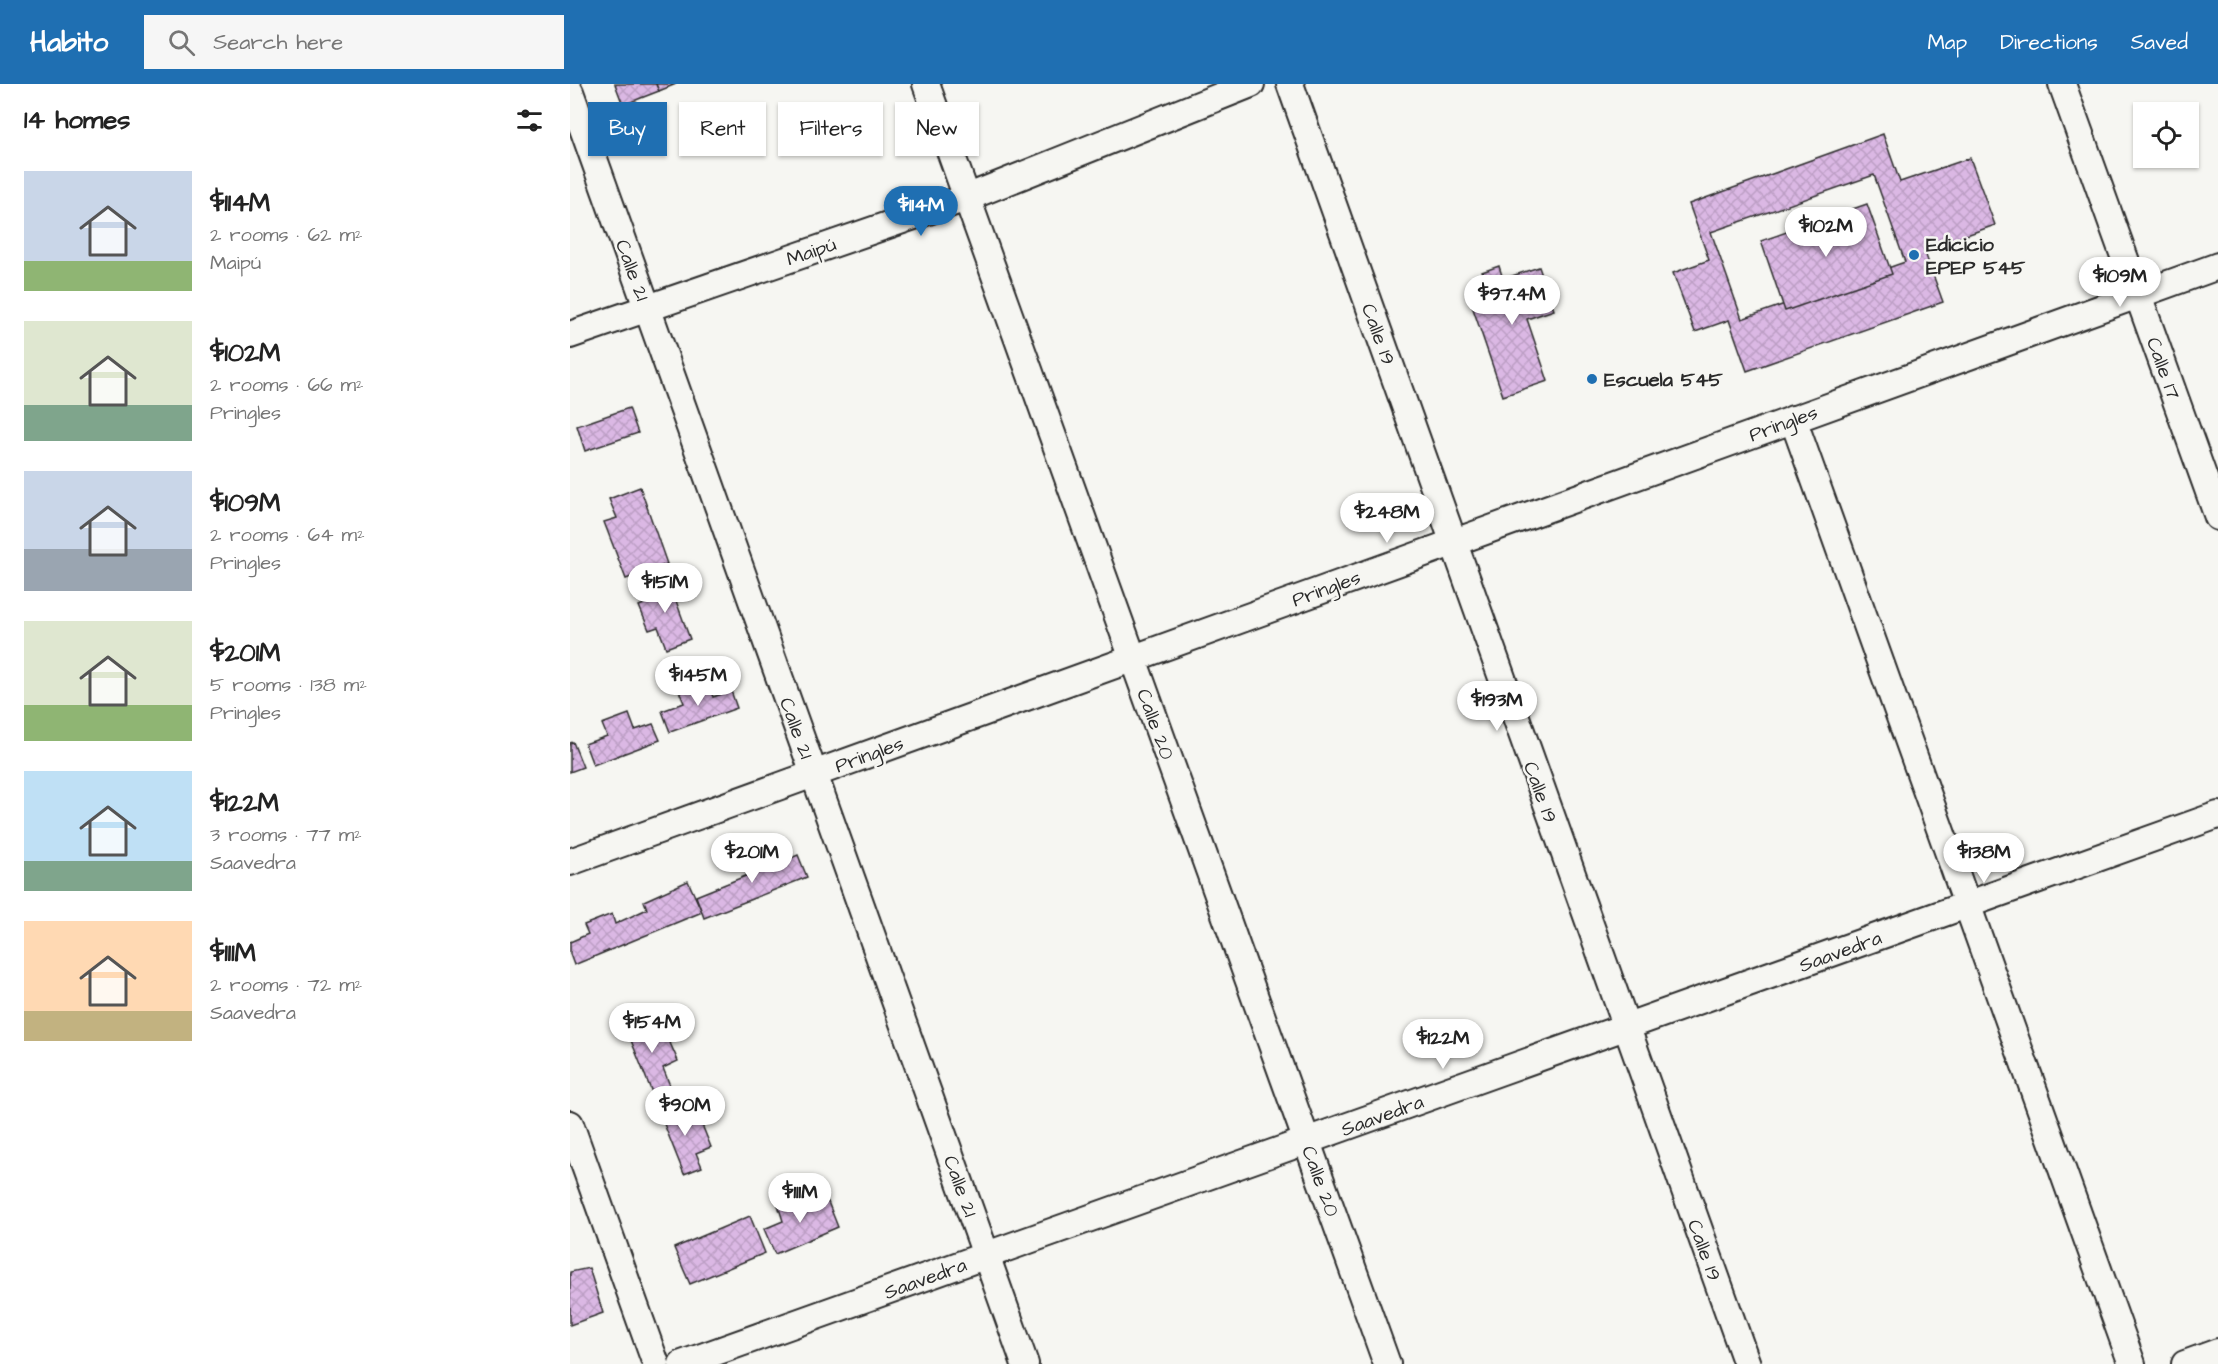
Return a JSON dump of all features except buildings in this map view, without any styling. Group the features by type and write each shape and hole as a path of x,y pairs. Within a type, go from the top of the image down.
{"street":[{"name":"Calle 20","path":"926,84 1387,1364"},
{"name":"Maipú","path":"570,335 966,198 1251,84"},
{"name":"Calle 19","path":"1290,84 1625,1029 1747,1364"},
{"name":"Calle 17","path":"2062,84 2218,517"},
{"name":"Calle 21","path":"570,92 1024,1364"},
{"name":"Pringles","path":"570,862 2218,266"},
{"path":"1793,419 2132,1364"},
{"name":"Saavedra","path":"682,1364 1625,1029 2218,815"},
{"path":"570,1124 656,1364"},
{"path":"2185,1364 2218,1352"}],"place":[{"name":"Edicicio EPEP 545","path":"1914,255"},
{"name":"Escuela 545","path":"1592,379"}]}
